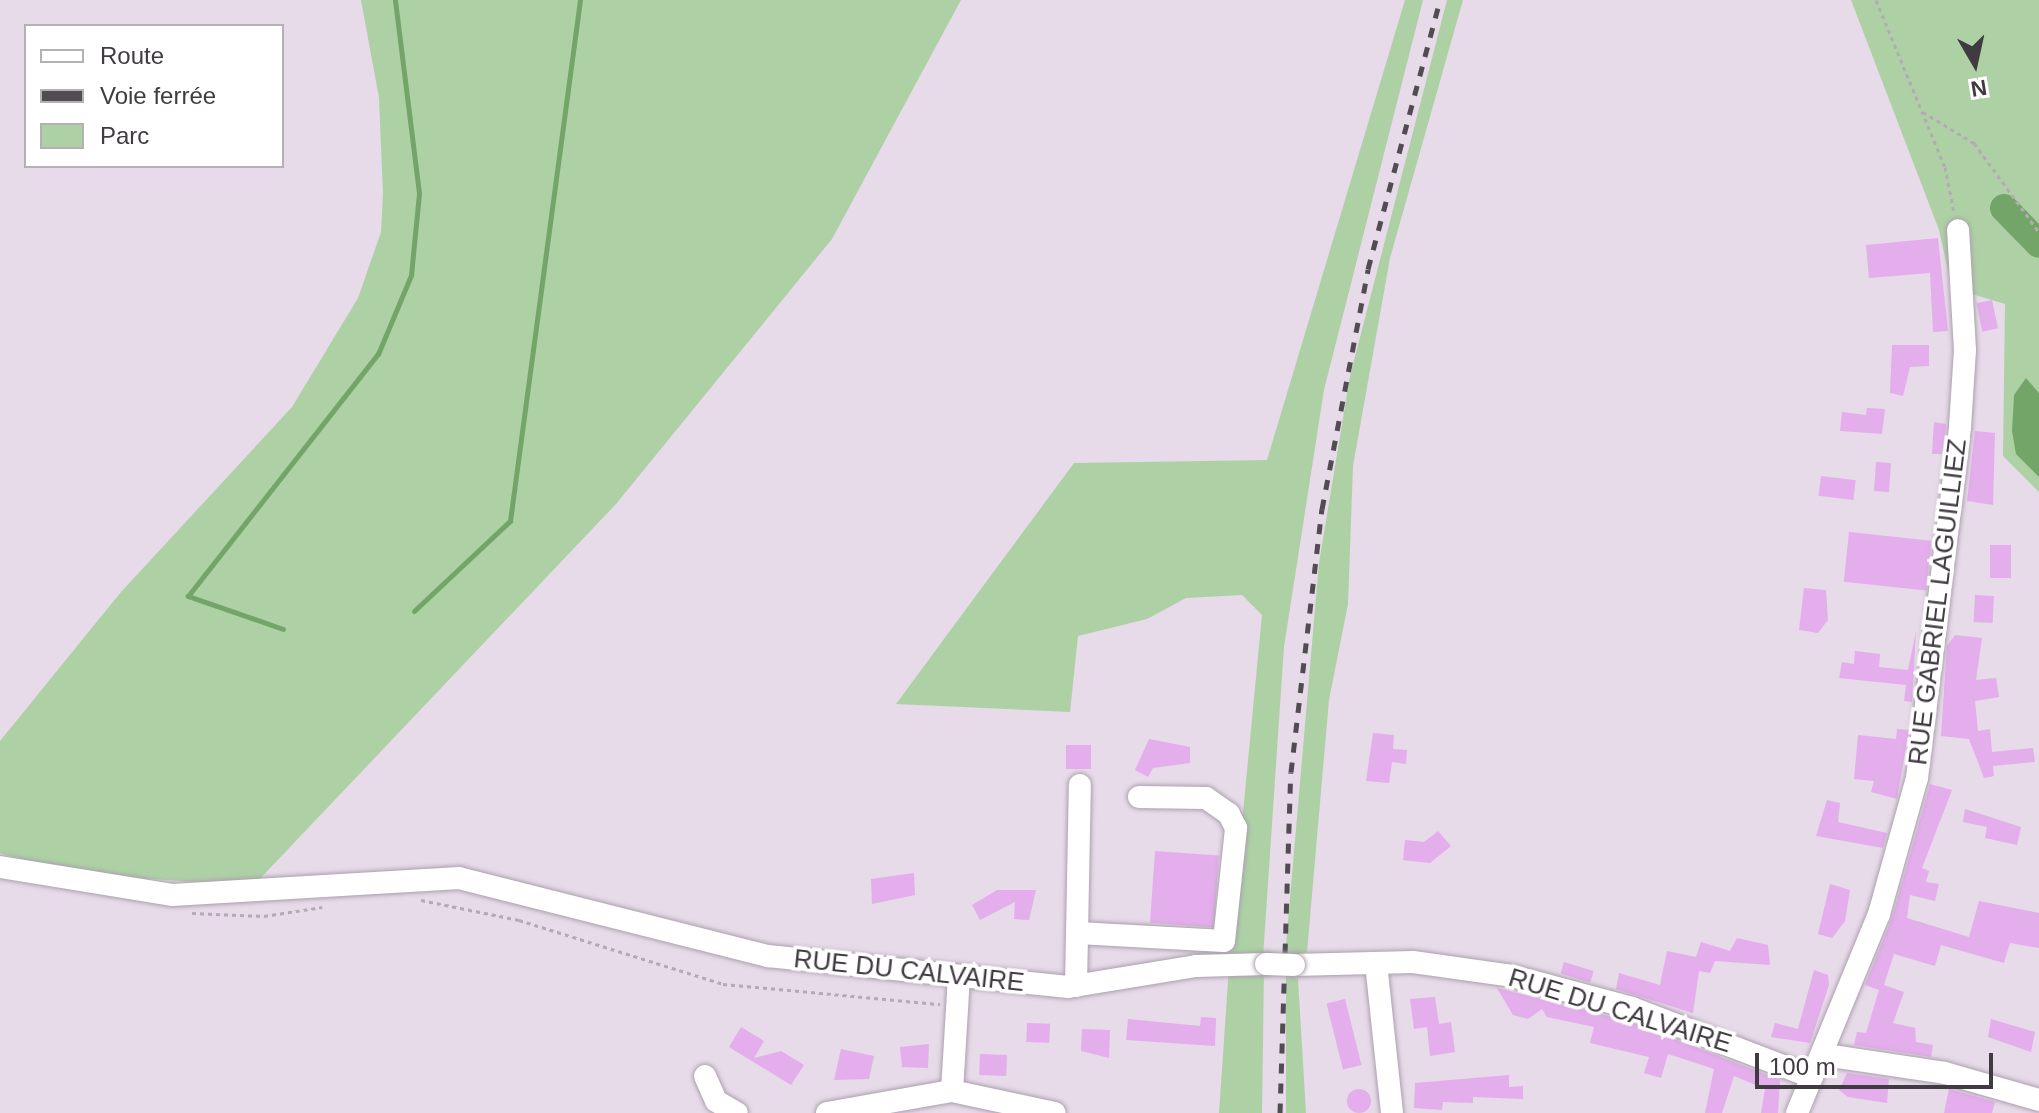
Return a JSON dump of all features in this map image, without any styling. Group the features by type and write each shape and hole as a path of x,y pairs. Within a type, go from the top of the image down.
{"street":[{"name":"RUE GABRIEL LAGUILLIEZ","path":"1797,1113 1825,1055 1901,847 1935,674 1965,350 1958,230"},
{"path":"1076,986 1080,785"},
{"path":"1078,933 1224,941 1236,828 1229,814 1206,798 1139,797"},
{"name":"RUE DU CALVAIRE","path":"0,867 122,892 189,895 459,878 768,956 959,978 1076,986 1196,966 1376,963 1474,968 1563,988 1812,1077"},
{"path":"1376,963 1392,1113"},
{"path":"952,1091 959,978"},
{"path":"1825,1055 1945,1073 2039,1100"},
{"path":"705,1076 716,1101 737,1113"},
{"path":"827,1113 952,1091 1055,1113"}],"path":[{"path":"1876,0 1945,167 1958,230"},
{"path":"1920,110 1974,143 2039,232"},
{"path":"189,895 193,915 206,917 336,905"},
{"path":"407,899 519,920 710,982 956,1006"}],"green space":[{"path":"361,0 961,0 832,239 616,504 253,886 67,873 0,853 0,741 121,592 292,407 358,298 381,232 383,194 379,98"},
{"path":"1405,0 1423,0 1324,390 1284,647 1263,957 1229,958 1262,615 1242,595 1186,598 1147,619 1078,636 1070,712 896,704 1074,463 1267,460"},
{"path":"1447,0 1463,0 1390,258 1353,466 1348,604 1329,700 1307,952 1285,956 1319,563 1350,376"},
{"path":"1851,0 2039,0 2039,492 2003,456 2005,304 1952,288 1939,230"},
{"path":"1229,967 1264,970 1262,1113 1219,1113"},
{"path":"1286,974 1298,979 1306,1113 1286,1113"}],"shaded area":[{"path":"2026,378 2039,393 2039,477 2016,454 2012,431 2014,395"}],"building":[{"path":"1938,238 1948,331 1933,332 1930,273 1869,278 1866,245"},
{"path":"1992,300 1998,328 1982,332 1976,303"},
{"path":"1892,345 1929,345 1929,366 1910,367 1903,396 1890,393"},
{"path":"1867,408 1885,409 1882,434 1840,431 1842,412 1866,415"},
{"path":"1934,422 1946,424 1943,454 1932,454"},
{"path":"1975,431 1995,433 1993,505 1967,501"},
{"path":"1876,462 1891,463 1889,492 1874,491"},
{"path":"1821,476 1856,480 1853,500 1819,496"},
{"path":"1849,532 1932,541 1926,590 1844,582"},
{"path":"1990,545 2011,545 2011,578 1990,578"},
{"path":"1804,588 1826,590 1828,620 1818,633 1799,630"},
{"path":"1975,595 1994,596 1993,623 1974,622"},
{"path":"1916,631 1912,702 1904,701 1906,685 1839,678 1842,662 1854,664 1855,651 1880,654 1879,667 1908,670"},
{"path":"1955,635 1982,638 1976,680 1996,678 1999,697 1975,701 1978,731 1990,729 1992,752 2033,748 2035,762 1993,766 1994,776 1984,778 1969,739 1941,736 1947,646"},
{"path":"1897,729 1909,730 1897,799 1871,792 1874,781 1854,779 1858,735 1896,739"},
{"path":"1373,733 1394,735 1393,749 1407,750 1406,764 1392,762 1389,783 1366,781"},
{"path":"1149,739 1190,747 1190,763 1153,768 1148,777 1135,770"},
{"path":"1066,745 1091,745 1091,769 1066,769"},
{"path":"1930,784 1952,790 1922,868 1929,871 1926,882 1939,884 1935,901 1910,895 1907,918 1969,937 1979,901 2039,913 2039,948 2010,943 2004,963 1941,945 1935,966 1894,954 1884,985 1904,992 1893,1023 1915,1028 1916,1042 1933,1045 1931,1057 1854,1045 1857,1032 1866,1033 1879,990 1865,985 1892,918"},
{"path":"1827,800 1840,803 1838,822 1887,833 1883,848 1816,836"},
{"path":"1965,809 2021,827 2017,845 1985,838 1987,827 1963,822"},
{"path":"1438,831 1451,846 1430,863 1403,860 1405,840 1424,842"},
{"path":"1155,851 1219,855 1214,927 1150,923"},
{"path":"914,873 915,895 872,904 871,879"},
{"path":"1830,884 1850,890 1845,921 1832,938 1818,934"},
{"path":"997,890 1036,890 1029,920 1014,919 1015,902 980,920 972,905"},
{"path":"1737,938 1768,945 1770,965 1715,961 1710,973 1699,971 1693,1013 1616,989 1619,973 1660,985 1667,951 1696,957 1701,942 1730,951"},
{"path":"1564,962 1594,971 1590,983 1560,973"},
{"path":"1814,970 1828,975 1829,985 1810,1043 1771,1037 1775,1023 1798,1029"},
{"path":"1497,988 1628,1021 1780,1080 1778,1113 1761,1113 1765,1089 1734,1076 1722,1113 1705,1113 1714,1069 1668,1054 1661,1078 1644,1073 1649,1057 1590,1043 1594,1027 1547,1017 1542,1009 1528,1019 1513,1015"},
{"path":"1435,997 1439,1024 1451,1022 1455,1052 1430,1056 1427,1027 1414,1029 1410,999"},
{"path":"1345,999 1361,1065 1343,1070 1327,1004"},
{"path":"1201,1017 1216,1018 1215,1046 1126,1040 1128,1019 1200,1026"},
{"path":"1991,1019 2035,1032 2031,1052 1988,1037"},
{"path":"1027,1023 1050,1024 1049,1043 1026,1042"},
{"path":"741,1027 764,1041 754,1058 781,1051 804,1065 791,1085 729,1047"},
{"path":"1082,1029 1110,1030 1109,1058 1081,1051"},
{"path":"929,1044 928,1068 902,1067 900,1047"},
{"path":"841,1049 874,1056 869,1079 834,1080"},
{"path":"980,1054 1007,1055 1006,1076 979,1075"},
{"path":"1847,1073 1889,1079 1887,1103 1848,1097 1839,1090"},
{"path":"1509,1075 1509,1087 1523,1086 1523,1099 1473,1097 1473,1103 1443,1102 1442,1110 1414,1108 1415,1083"},
{"path":"1354,1089 1364,1089 1371,1096 1371,1106 1364,1113 1354,1113 1347,1106 1347,1096"},
{"path":"1949,1089 1995,1102 1992,1113 1944,1113"}],"waterway":[{"path":"283,629 188,596 378,354 411,275 419,193 395,0"},
{"path":"414,611 510,521 580,0"},
{"path":"2004,208 2039,244"}],"railway":[{"path":"1280,1113 1291,772 1322,509 1368,269 1440,0"}]}
